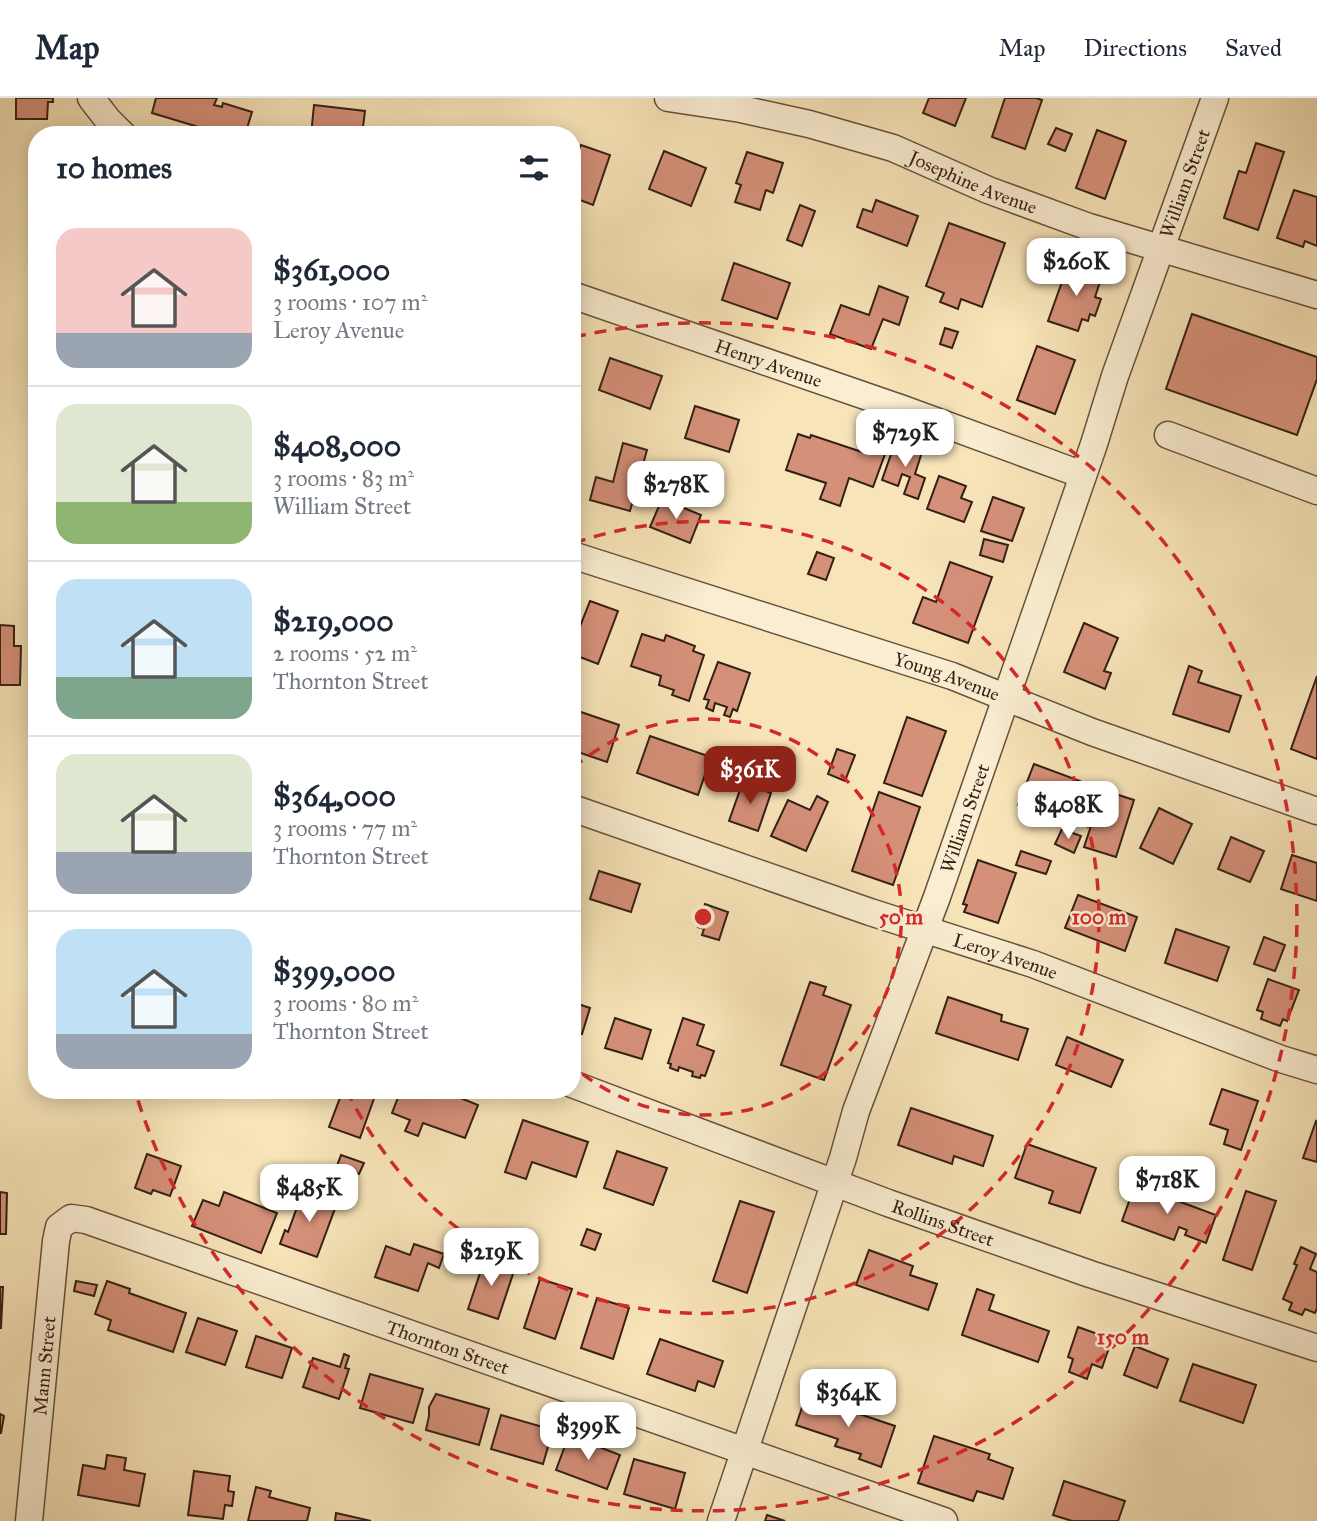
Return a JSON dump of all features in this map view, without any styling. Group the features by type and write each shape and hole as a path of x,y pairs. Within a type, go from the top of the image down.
{"street":[{"name":"Josephine Avenue","path":"667,98 760,105 809,124 893,148 988,190 1102,232 1317,295"},
{"path":"91,99 115,126"},
{"name":"William Street","path":"721,1521 856,1111 924,929 1211,108"},
{"name":"Henry Avenue","path":"581,298 755,357 1083,475"},
{"path":"1168,435 1317,491"},
{"name":"Young Avenue","path":"581,558 952,676 1092,732 1317,811"},
{"name":"Leroy Avenue","path":"581,811 1033,964 1317,1070"},
{"name":"Rollins Street","path":"581,1087 834,1183 1090,1274 1317,1348"},
{"name":"Thornton Street","path":"71,1218 86,1220 943,1521"},
{"name":"Mann Street","path":"29,1521 56,1241 59,1227 71,1218"}],"building":[{"path":"16,98 53,98 53,102 48,102 47,119 16,119"},
{"path":"156,98 217,98 214,105 222,107 223,103 252,112 248,126 195,126 152,113"},
{"path":"929,98 966,98 955,126 923,113"},
{"path":"1005,98 1042,100 1025,149 992,137"},
{"path":"314,105 365,111 363,126 312,126"},
{"path":"1056,128 1072,134 1065,151 1048,144"},
{"path":"1097,130 1126,141 1105,199 1076,188"},
{"path":"1256,143 1284,152 1258,230 1224,218 1239,171 1246,173"},
{"path":"581,145 610,155 593,205 581,200"},
{"path":"664,151 706,168 691,206 649,189"},
{"path":"747,152 783,163 773,193 766,190 760,210 735,202 741,185 736,183"},
{"path":"1294,190 1317,197 1317,246 1305,241 1303,247 1277,238"},
{"path":"876,200 918,216 907,246 857,227 863,209 872,212"},
{"path":"800,205 815,211 802,246 787,240"},
{"path":"949,223 1005,243 982,307 961,299 958,309 940,302 944,293 926,286"},
{"path":"734,263 790,283 777,319 722,300"},
{"path":"1068,265 1102,276 1095,297 1101,299 1095,316 1090,314 1088,321 1082,319 1078,331 1048,321"},
{"path":"879,286 908,297 899,325 883,319 871,349 830,334 841,305 869,315"},
{"path":"1192,314 1317,357 1317,379 1297,435 1166,389"},
{"path":"945,328 958,332 952,348 940,344"},
{"path":"1037,346 1075,360 1055,414 1017,400"},
{"path":"610,358 662,376 650,409 599,390"},
{"path":"695,406 739,420 729,452 685,438"},
{"path":"798,434 810,438 811,435 862,452 865,447 885,454 873,487 849,478 840,506 820,499 826,483 786,470"},
{"path":"623,443 647,450 630,511 590,500 596,477 613,482"},
{"path":"895,443 922,452 915,474 925,478 918,499 904,494 910,477 902,474 898,486 882,480"},
{"path":"939,476 966,486 961,498 972,502 964,522 927,509"},
{"path":"993,497 1024,508 1012,541 981,531"},
{"path":"662,499 701,515 690,543 650,527"},
{"path":"984,539 1008,545 1003,562 980,555"},
{"path":"817,552 834,558 826,580 808,574"},
{"path":"950,562 992,577 968,643 913,623 923,597 936,602"},
{"path":"590,601 618,611 598,664 581,657 581,624"},
{"path":"1084,623 1118,638 1104,671 1111,673 1105,689 1064,672"},
{"path":"0,625 14,626 14,646 21,646 20,685 0,685"},
{"path":"642,634 664,641 666,635 695,646 693,651 704,655 689,701 672,695 674,690 659,685 661,676 631,666"},
{"path":"718,662 750,673 737,711 733,709 730,717 724,715 727,707 715,703 713,711 706,708 709,700 704,699"},
{"path":"1189,666 1202,671 1198,682 1241,696 1229,732 1173,714"},
{"path":"1317,676 1317,759 1291,749"},
{"path":"581,712 619,725 607,762 581,753"},
{"path":"907,717 946,731 922,796 884,783"},
{"path":"650,736 711,757 698,795 637,773"},
{"path":"837,749 855,755 845,781 828,774"},
{"path":"1034,764 1080,781 1067,815 1061,812 1058,820 1018,805"},
{"path":"749,777 761,781 758,788 771,793 758,831 729,821 741,787 746,789"},
{"path":"1103,790 1134,800 1116,857 1084,847"},
{"path":"879,792 920,807 893,885 852,871"},
{"path":"817,796 828,802 806,851 771,836 788,800 810,810"},
{"path":"1159,808 1192,824 1173,864 1140,848"},
{"path":"1062,829 1081,836 1074,853 1055,844"},
{"path":"1231,837 1264,851 1250,882 1218,869"},
{"path":"1021,851 1051,861 1046,874 1016,865"},
{"path":"1292,855 1317,863 1317,901 1281,889"},
{"path":"978,860 1016,873 998,923 964,912 967,905 963,904"},
{"path":"599,871 640,884 631,912 590,899"},
{"path":"1078,895 1137,917 1125,951 1065,928"},
{"path":"705,904 728,912 719,940 702,935 704,929 698,927"},
{"path":"1176,929 1229,947 1217,981 1165,963"},
{"path":"1264,937 1285,945 1275,971 1254,964"},
{"path":"1268,979 1299,990 1287,1021 1283,1019 1280,1026 1261,1019 1263,1012 1257,1010"},
{"path":"810,982 826,987 823,995 851,1005 824,1080 781,1065"},
{"path":"948,997 1002,1015 1001,1021 1028,1029 1018,1060 936,1033"},
{"path":"581,1005 590,1008 581,1034"},
{"path":"615,1018 651,1030 642,1059 605,1048"},
{"path":"683,1018 704,1025 697,1045 714,1051 705,1076 701,1075 700,1078 679,1067 678,1071 670,1068 671,1064 668,1063"},
{"path":"1067,1037 1123,1060 1111,1087 1056,1065"},
{"path":"1222,1089 1258,1101 1241,1150 1224,1144 1228,1130 1210,1124"},
{"path":"340,1099 374,1099 360,1138 329,1127"},
{"path":"397,1099 463,1099 478,1105 465,1138 423,1123 418,1136 405,1131 410,1120 392,1113"},
{"path":"911,1108 993,1136 983,1166 954,1156 952,1164 898,1145"},
{"path":"523,1120 588,1142 576,1177 532,1162 526,1179 505,1172"},
{"path":"1317,1122 1317,1162 1303,1158"},
{"path":"1027,1144 1096,1168 1080,1213 1049,1203 1053,1191 1015,1178"},
{"path":"617,1151 667,1168 653,1205 604,1188"},
{"path":"147,1154 181,1166 170,1196 153,1190 151,1194 135,1188"},
{"path":"341,1155 364,1163 359,1174 337,1166"},
{"path":"1135,1185 1216,1215 1206,1243 1185,1235 1187,1230 1179,1227 1174,1240 1122,1221"},
{"path":"303,1191 337,1203 317,1257 280,1244 285,1230 288,1232"},
{"path":"1246,1191 1276,1201 1252,1270 1223,1260"},
{"path":"0,1192 7,1193 6,1234 0,1234"},
{"path":"224,1192 277,1213 261,1253 192,1226 203,1200 219,1206"},
{"path":"740,1201 774,1212 747,1293 713,1281"},
{"path":"587,1229 601,1234 595,1250 581,1245"},
{"path":"414,1244 444,1254 439,1268 428,1263 418,1291 375,1277 386,1246 410,1255"},
{"path":"1301,1247 1316,1254 1310,1269 1317,1272 1317,1308 1315,1313 1305,1309 1302,1315 1289,1310 1292,1303 1283,1299 1297,1265 1294,1264"},
{"path":"869,1250 913,1266 910,1275 937,1284 928,1310 856,1285"},
{"path":"485,1258 515,1268 498,1319 468,1309"},
{"path":"540,1279 572,1289 555,1339 524,1328"},
{"path":"76,1281 97,1285 94,1296 74,1291"},
{"path":"107,1281 130,1289 129,1293 186,1313 173,1352 108,1330 111,1320 95,1314"},
{"path":"0,1287 3,1287 1,1328 0,1328"},
{"path":"977,1289 994,1295 989,1310 1049,1331 1038,1362 962,1335"},
{"path":"597,1298 629,1308 613,1359 581,1348"},
{"path":"198,1318 237,1331 225,1365 186,1352"},
{"path":"1078,1327 1112,1339 1102,1368 1092,1364 1087,1379 1069,1372 1073,1359 1068,1357"},
{"path":"256,1336 292,1348 282,1378 246,1367"},
{"path":"660,1339 723,1361 714,1387 698,1381 695,1391 647,1374"},
{"path":"1135,1346 1168,1359 1157,1388 1124,1375"},
{"path":"344,1354 349,1356 345,1368 349,1369 339,1399 303,1387 313,1358 340,1367"},
{"path":"1193,1364 1256,1385 1243,1423 1180,1401"},
{"path":"370,1374 423,1389 413,1423 360,1408"},
{"path":"436,1394 489,1409 479,1445 426,1430 429,1407"},
{"path":"806,1396 895,1426 881,1467 859,1459 861,1454 835,1446 838,1439 796,1425"},
{"path":"0,1414 4,1416 1,1433 0,1433"},
{"path":"501,1415 553,1430 543,1464 491,1449"},
{"path":"569,1435 620,1455 607,1489 556,1470"},
{"path":"934,1436 990,1454 988,1459 1013,1468 1003,1499 977,1491 973,1501 918,1483"},
{"path":"107,1455 126,1458 124,1470 145,1474 139,1506 78,1495 83,1465 105,1469"},
{"path":"634,1459 685,1473 675,1509 624,1494"},
{"path":"194,1471 230,1476 228,1491 234,1492 232,1506 225,1505 223,1519 188,1515"},
{"path":"1064,1481 1125,1501 1118,1521 1072,1521 1053,1515"},
{"path":"256,1487 271,1491 269,1497 310,1508 307,1521 248,1521"},
{"path":"336,1513 371,1521 335,1521"},
{"path":"767,1515 785,1521 765,1521"}]}
